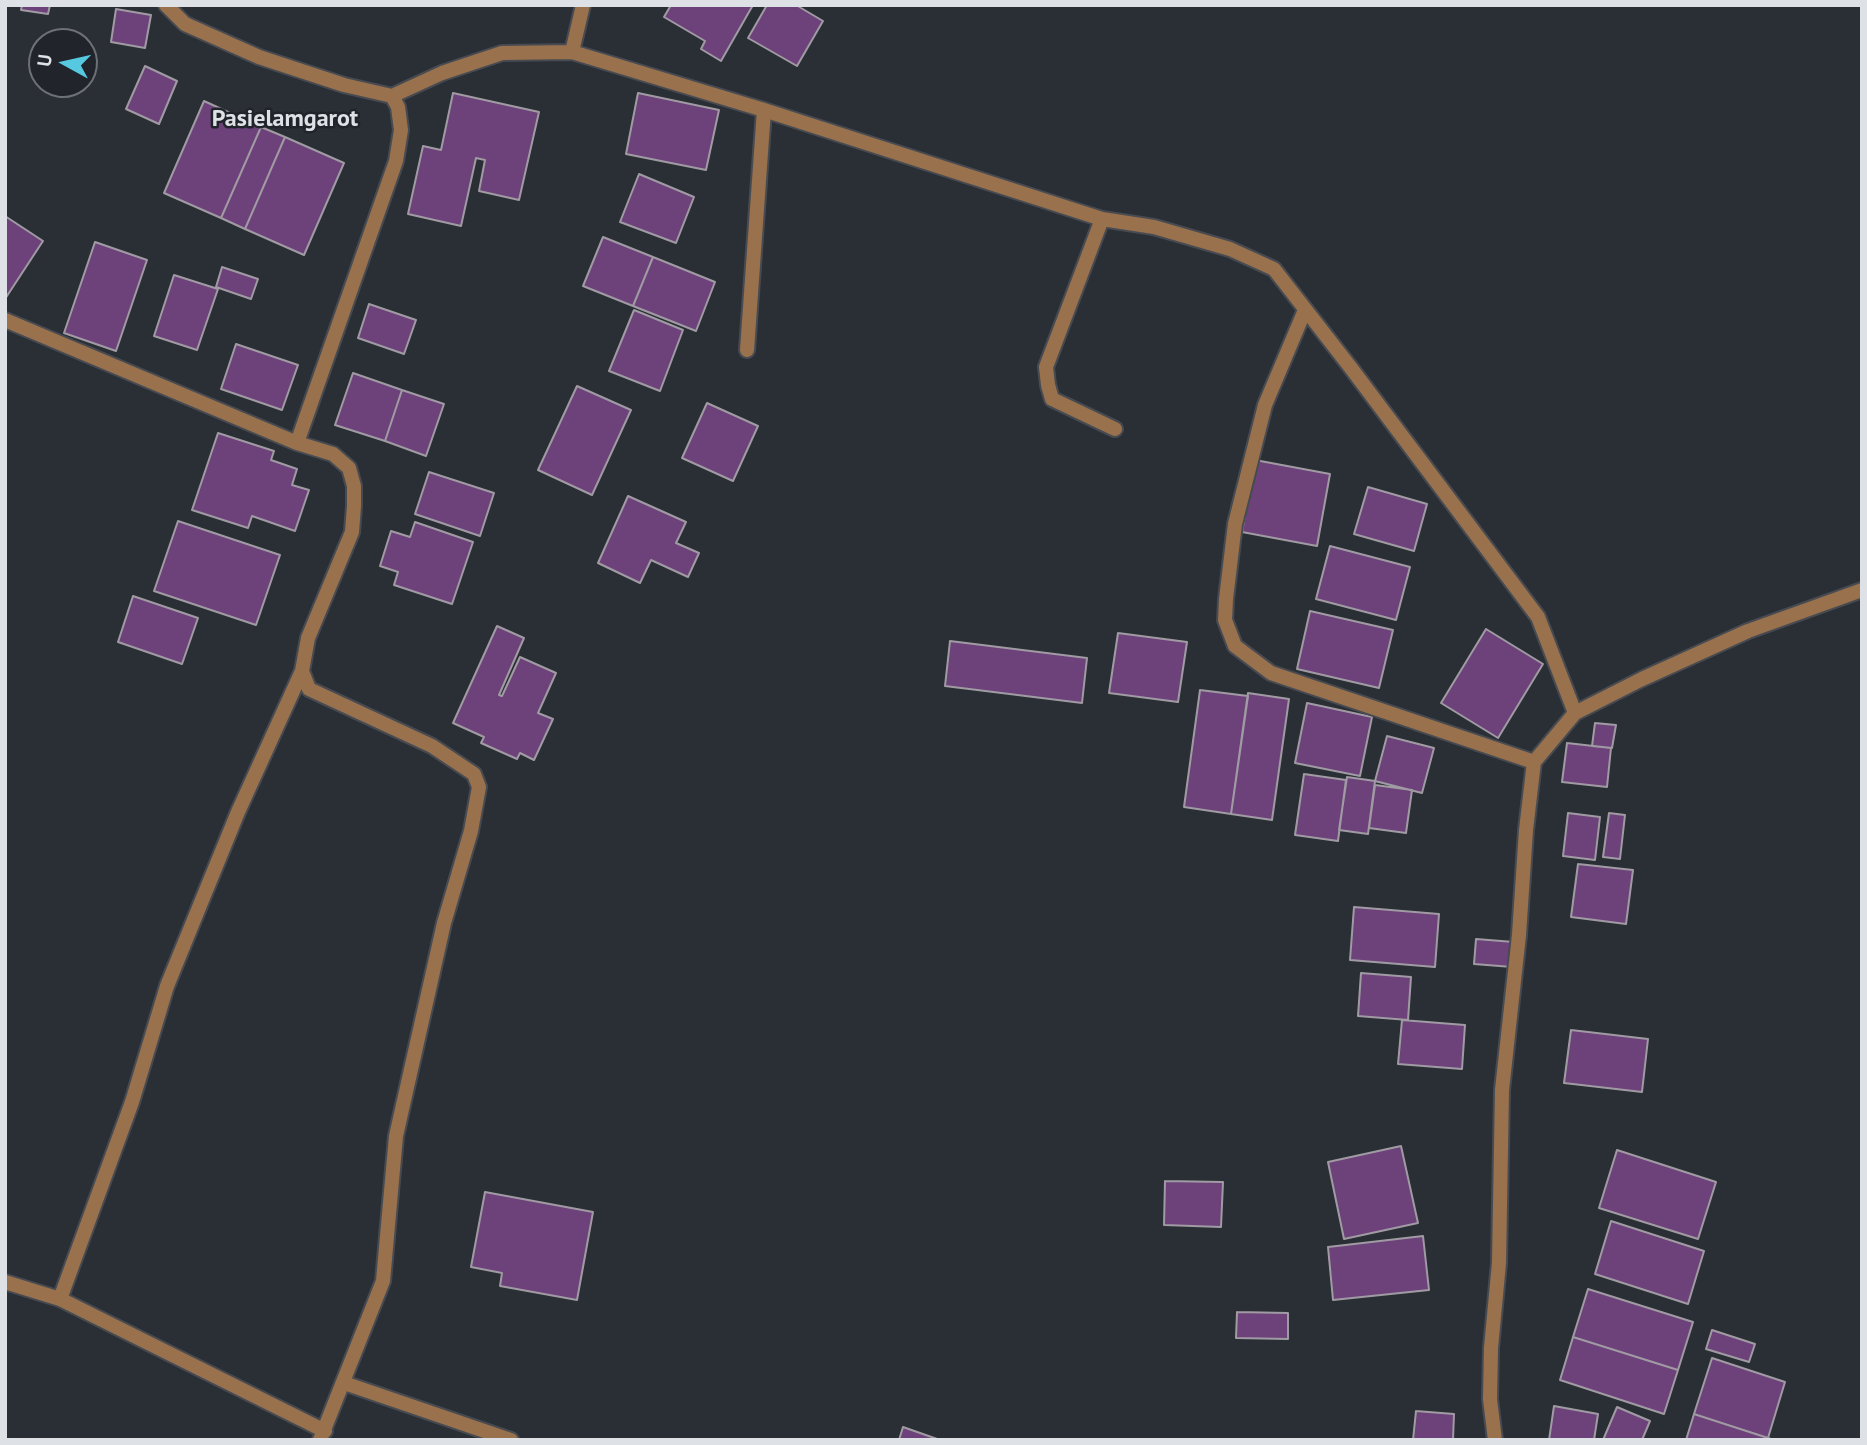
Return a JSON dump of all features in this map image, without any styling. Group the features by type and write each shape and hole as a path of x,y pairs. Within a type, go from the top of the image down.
{"street":[{"path":"166,5 185,24 248,53 344,85 392,96 442,74 502,53 572,52 764,110 1101,219 1154,227 1230,249 1273,270 1538,617 1575,713"},
{"path":"572,52 583,5"},
{"path":"297,443 396,161 401,130 398,107 392,96"},
{"path":"747,350 764,110"},
{"path":"1101,219 1046,366 1052,399 1115,429"},
{"path":"1305,310 1265,405 1235,524 1225,620 1235,646 1271,673 1534,762"},
{"path":"5,320 297,443 333,454 349,468 354,486 352,532 308,638 302,671 238,812 167,986 132,1102 60,1299"},
{"path":"1495,1440 1490,1399 1491,1348 1499,1263 1502,1090 1534,762 1575,713 1748,631 1862,590"},
{"path":"5,1282 60,1299 322,1435 383,1281 396,1136 444,923 471,831 479,788 474,774 432,746 309,689 302,671"},
{"path":"344,1383 511,1440"}],"building":[{"path":"22,5 50,5 48,14 21,10"},
{"path":"671,5 753,5 721,61 701,49 705,41 664,17"},
{"path":"767,5 796,5 823,21 797,66 748,38"},
{"path":"116,9 151,15 145,48 111,42"},
{"path":"145,66 177,81 159,124 126,109"},
{"path":"453,93 539,112 519,200 479,191 485,160 476,158 461,226 408,214 423,146 441,150"},
{"path":"638,93 719,110 706,170 626,154"},
{"path":"204,101 261,127 221,218 164,193"},
{"path":"261,127 285,137 245,229 221,218"},
{"path":"285,137 344,163 304,255 245,229"},
{"path":"639,174 694,197 676,243 620,222"},
{"path":"5,216 43,241 5,299"},
{"path":"603,237 653,257 633,306 583,286"},
{"path":"95,242 147,260 116,351 64,333"},
{"path":"653,257 715,282 696,331 633,306"},
{"path":"222,267 258,279 251,299 216,287"},
{"path":"174,275 218,289 197,350 154,336"},
{"path":"369,304 416,320 404,354 358,338"},
{"path":"634,310 683,330 660,391 609,371"},
{"path":"236,344 298,365 282,410 221,389"},
{"path":"353,373 402,390 385,441 335,425"},
{"path":"577,386 631,410 592,495 538,470"},
{"path":"402,390 444,404 426,456 385,441"},
{"path":"707,403 758,426 733,481 682,458"},
{"path":"218,433 274,451 271,460 297,469 292,485 309,490 295,531 252,516 248,528 192,510"},
{"path":"1255,460 1330,474 1317,546 1242,532"},
{"path":"429,472 494,493 480,536 415,514"},
{"path":"1368,487 1427,504 1414,551 1354,534"},
{"path":"628,496 686,522 676,543 699,553 688,577 651,560 640,583 598,563"},
{"path":"178,521 280,555 256,625 154,591"},
{"path":"415,522 473,542 452,604 394,585 398,572 380,566 391,531 410,537"},
{"path":"1330,546 1410,567 1396,620 1316,599"},
{"path":"133,596 198,618 182,664 118,642"},
{"path":"1310,611 1393,630 1379,688 1297,669"},
{"path":"497,626 524,638 499,695 502,696 520,657 556,673 538,713 553,719 534,760 520,753 517,759 481,743 484,737 453,723"},
{"path":"1486,629 1543,664 1498,738 1441,703"},
{"path":"1118,633 1187,642 1178,702 1109,693"},
{"path":"950,641 1087,658 1082,703 945,686"},
{"path":"1200,690 1248,696 1231,814 1184,807"},
{"path":"1248,693 1289,699 1272,820 1231,814"},
{"path":"1307,703 1372,717 1360,776 1295,763"},
{"path":"1595,723 1616,725 1612,748 1592,746"},
{"path":"1387,736 1434,748 1422,793 1375,781"},
{"path":"1567,743 1611,748 1607,787 1562,782"},
{"path":"1304,774 1346,780 1338,841 1295,835"},
{"path":"1347,777 1375,781 1368,834 1339,830"},
{"path":"1375,785 1412,790 1406,833 1369,828"},
{"path":"1568,813 1600,817 1595,860 1563,856"},
{"path":"1609,813 1625,815 1620,859 1603,857"},
{"path":"1578,864 1633,870 1626,924 1571,917"},
{"path":"1354,907 1439,914 1435,967 1350,960"},
{"path":"1476,939 1514,942 1512,967 1474,964"},
{"path":"1361,973 1411,977 1408,1020 1358,1016"},
{"path":"1402,1020 1465,1025 1462,1069 1398,1064"},
{"path":"1571,1030 1648,1039 1642,1092 1564,1083"},
{"path":"1401,1146 1418,1223 1344,1239 1328,1162"},
{"path":"1617,1150 1716,1182 1698,1239 1599,1208"},
{"path":"1165,1181 1223,1182 1221,1227 1164,1225"},
{"path":"485,1192 593,1212 577,1300 500,1286 502,1273 471,1267"},
{"path":"1611,1221 1704,1251 1688,1304 1595,1274"},
{"path":"1423,1236 1429,1290 1333,1300 1328,1247"},
{"path":"1588,1289 1693,1322 1678,1370 1573,1337"},
{"path":"1237,1312 1288,1313 1288,1339 1236,1338"},
{"path":"1712,1330 1755,1344 1749,1362 1706,1349"},
{"path":"1573,1337 1678,1370 1664,1414 1560,1380"},
{"path":"1712,1358 1785,1382 1768,1438 1694,1414"},
{"path":"1554,1406 1598,1414 1594,1440 1549,1440"},
{"path":"1617,1407 1650,1421 1642,1440 1603,1440"},
{"path":"1416,1411 1454,1414 1453,1440 1413,1440"},
{"path":"1694,1414 1768,1438 1774,1440 1686,1440"},
{"path":"903,1427 940,1440 899,1440"}],"district":[{"name":"Pasielamgarot","path":"285,119"}]}
